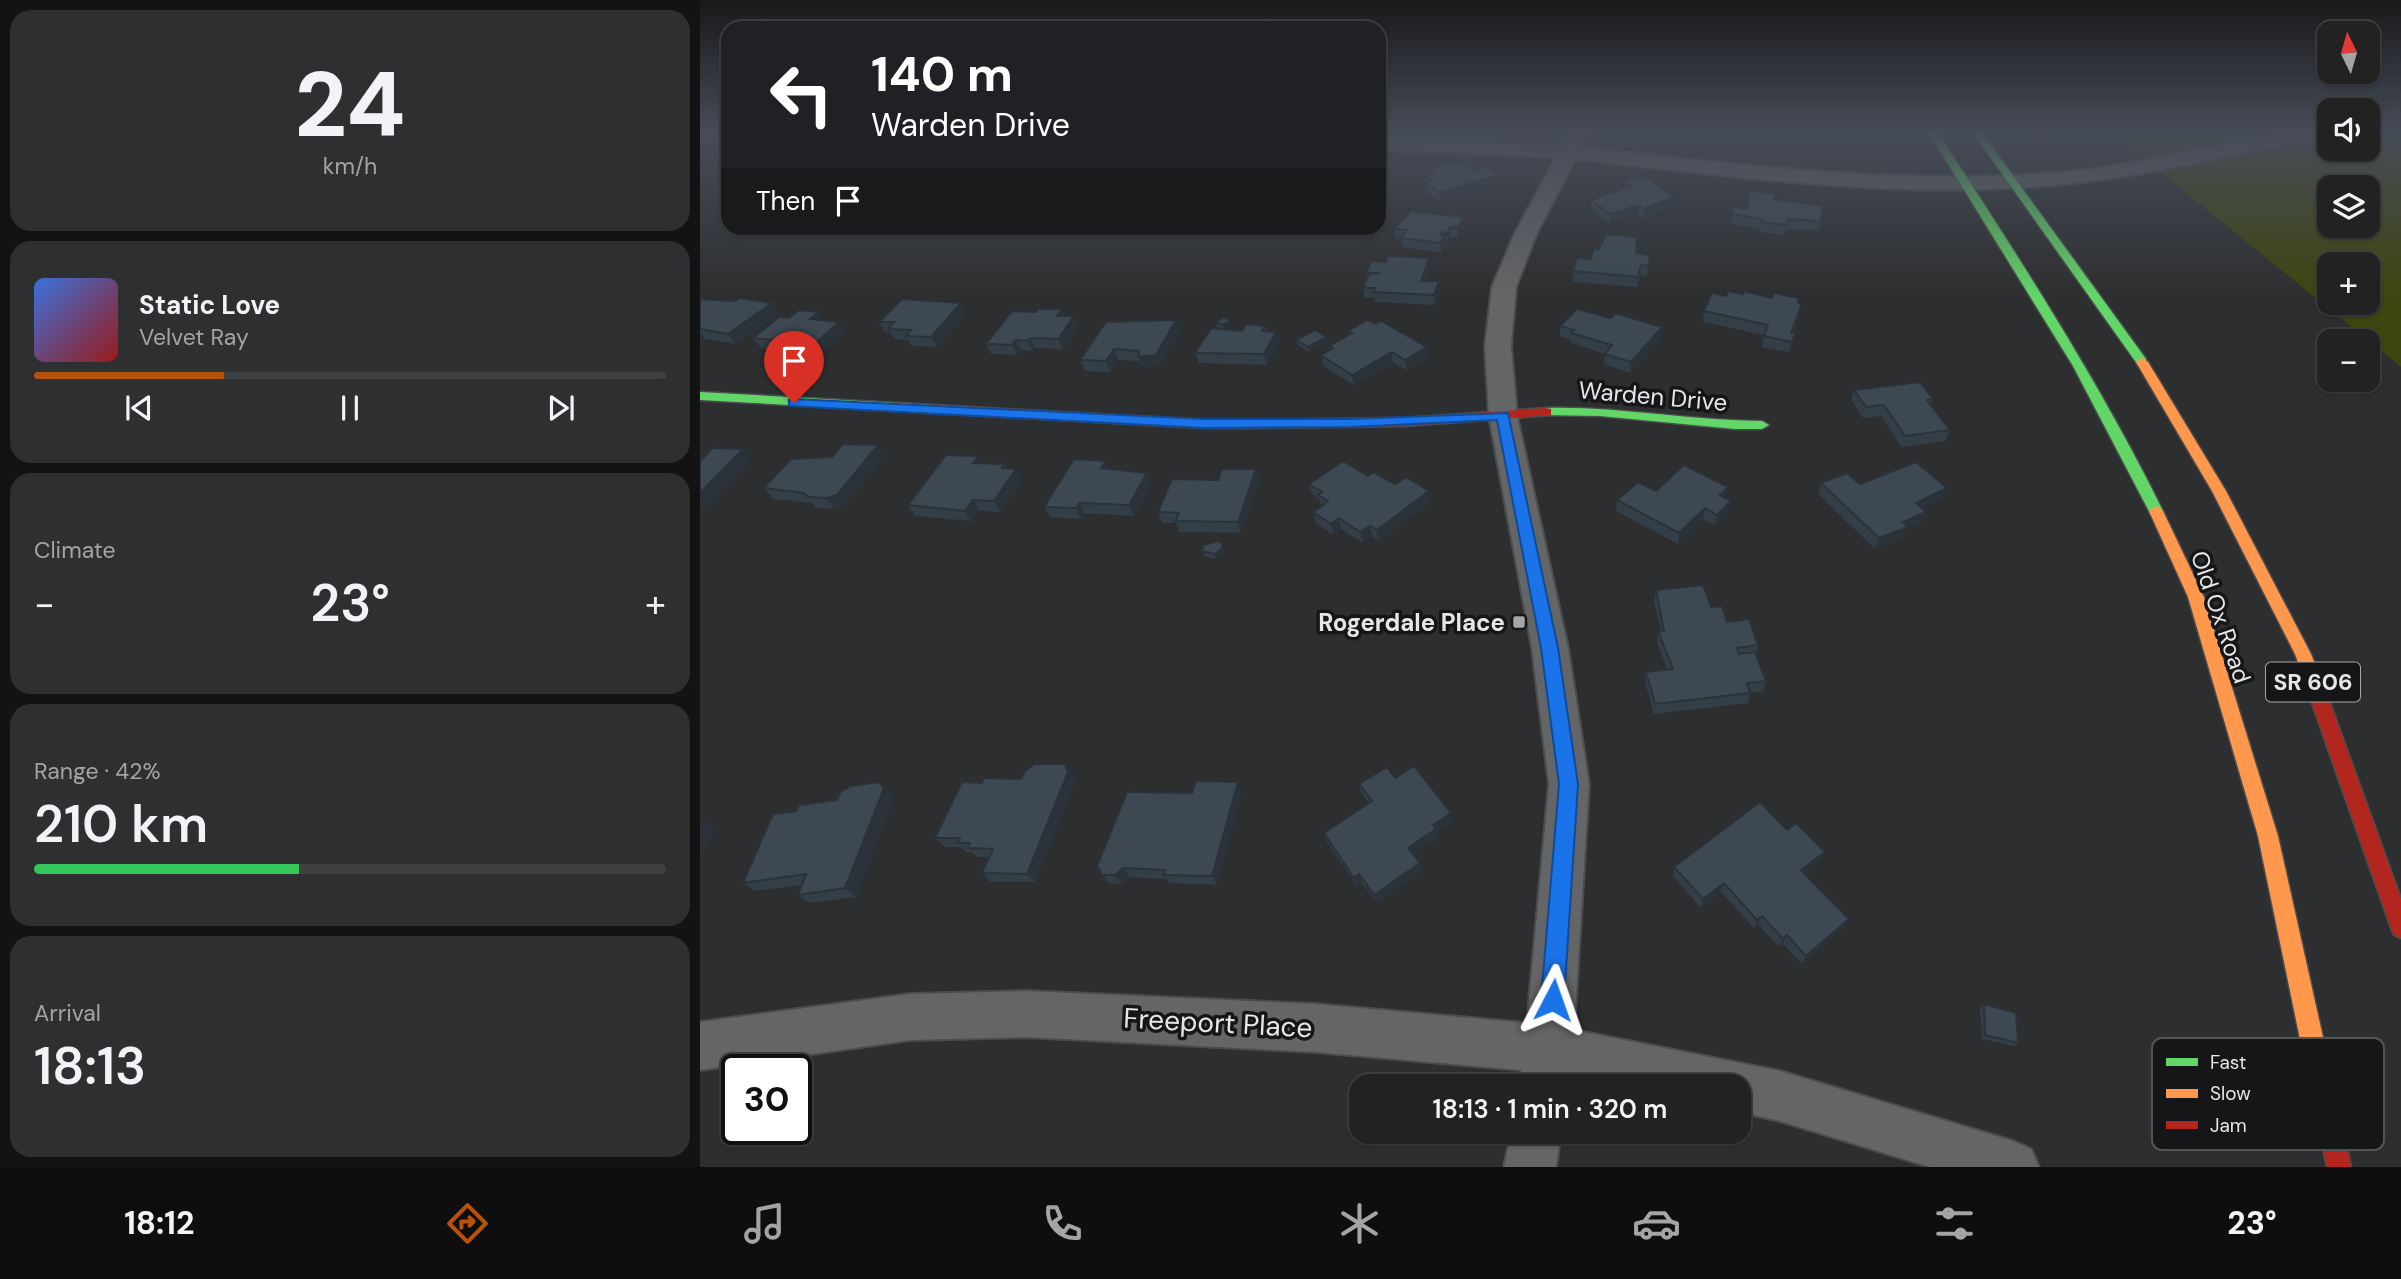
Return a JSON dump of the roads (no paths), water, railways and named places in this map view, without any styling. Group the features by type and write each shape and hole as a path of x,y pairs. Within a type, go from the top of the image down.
{"main road":[{"name":"Old Ox Road","path":"1967,187 2044,307 2130,456 2196,597 2268,836 2311,1038"},
{"name":"Old Ox Road","path":"2016,187 2128,339 2219,491 2303,654 2401,928"},
{"name":"Warden Drive","path":"700,397 1203,424 1351,423 1612,412 1719,427 1762,425"}],"street":[{"path":"1546,1068 1569,784 1550,648 1503,416 1497,345 1504,287 1525,235 1551,187"},
{"name":"Freeport Place","path":"700,1046 909,1017 1026,1014 1315,1028 1546,1068 1605,1074"},
{"path":"1751,1090 1780,1096 2013,1167"},
{"path":"1530,1167 1534,1144"}],"place":[{"name":"Rogerdale Place","path":"1519,622"}]}
